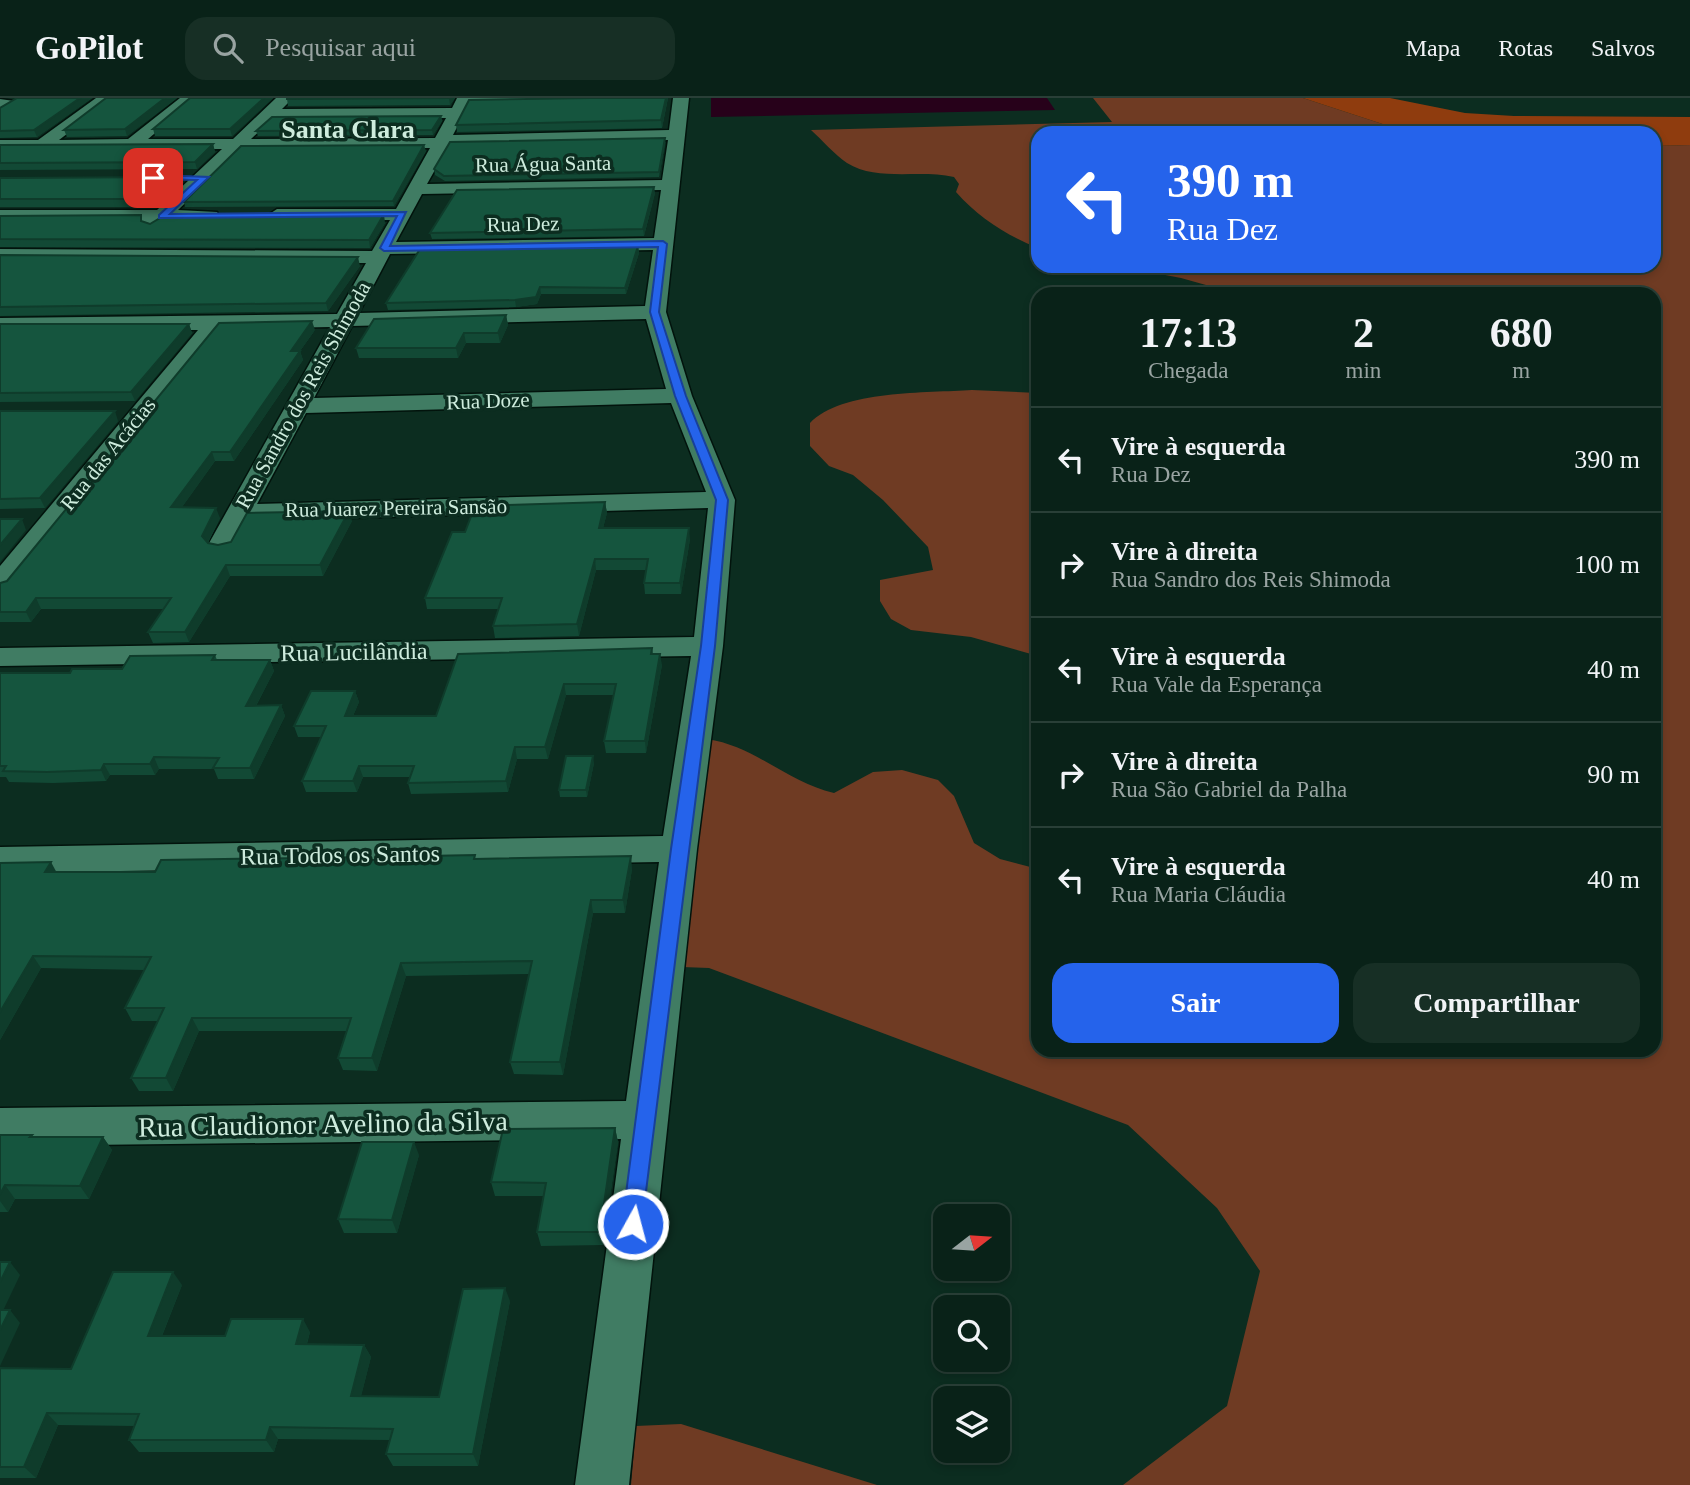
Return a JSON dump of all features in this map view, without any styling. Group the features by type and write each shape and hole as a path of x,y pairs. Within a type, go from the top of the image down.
{"street":[{"path":"42,145 106,98"},
{"path":"133,144 188,98"},
{"path":"117,255 205,177 285,98"},
{"path":"553,144 571,98"},
{"path":"269,114 589,98"},
{"path":"602,1485 679,849 708,646 722,500 680,396 654,312 681,98"},
{"name":"Rua Sandro dos Reis Shimoda","path":"222,545 462,104"},
{"path":"0,145 442,141 553,144 677,135"},
{"path":"177,178 205,177"},
{"name":"Rua Água Santa","path":"418,189 539,181 670,185"},
{"path":"256,216 403,214"},
{"path":"0,216 229,216"},
{"name":"Rua Dez","path":"0,255 382,253 663,244"},
{"path":"0,324 215,323 654,312"},
{"name":"Rua das Acácias","path":"0,584 215,323"},
{"name":"Rua Doze","path":"296,406 680,396"},
{"path":"116,411 142,411"},
{"name":"Rua Juarez Pereira Sansão","path":"238,513 722,500"},
{"path":"14,519 55,519"},
{"name":"Rua Lucilândia","path":"0,657 708,646"},
{"name":"Rua Todos os Santos","path":"0,860 679,849"},
{"name":"Rua Claudionor Avelino da Silva","path":"0,1127 646,1120"}],"shaded area":[{"path":"711,98 1047,98 1055,110 711,117"},
{"path":"1093,98 1303,98 1389,126 1031,126 1031,245 1004,231 974,210 956,192 959,184 954,177 885,174 859,169 842,159 811,130 1112,122"},
{"path":"1303,98 1390,98 1465,113 1514,116 1690,117 1690,145 1661,146 1661,126 1389,126"},
{"path":"1690,145 1690,1485 1123,1485 1227,1406 1260,1271 1217,1208 1128,1125 709,968 682,967 707,739 740,749 801,781 834,793 873,772 902,770 938,780 954,796 974,843 1000,859 1031,867 1031,1057 1661,1057 1661,287 1213,287 1155,273 1661,273 1661,146"},
{"path":"972,390 1031,393 1031,654 971,637 911,630 891,619 880,601 880,580 933,570 928,547 883,500 853,475 829,466 810,446 810,423 824,412 842,404 910,393"},
{"path":"681,1424 877,1485 631,1485 636,1426"}],"building":[{"path":"17,98 80,98 34,130 0,131 0,108"},
{"path":"106,98 165,98 125,129 64,130"},
{"path":"190,98 264,98 230,129 153,129"},
{"path":"287,98 449,98 287,99"},
{"path":"666,98 661,120 456,125 469,100"},
{"path":"441,116 432,130 256,131 272,117"},
{"path":"665,138 659,172 444,176 434,169 450,142"},
{"path":"213,144 195,162 0,163 0,145"},
{"path":"424,145 393,201 184,202 241,146"},
{"path":"178,177 153,199 0,199 0,178"},
{"path":"654,187 643,229 430,233 457,190"},
{"path":"384,214 369,240 0,239 0,216 141,215 141,221 150,224 165,215"},
{"path":"638,246 625,288 540,287 536,297 515,300 386,303 420,249"},
{"path":"0,255 358,257 326,303 0,307"},
{"path":"506,315 498,333 464,333 456,348 356,348 374,319"},
{"path":"312,321 291,351 300,351 230,452 212,452 171,507 216,508 202,536 208,543 218,545 231,542 247,513 349,511 320,565 226,565 185,632 148,632 171,598 36,598 26,612 0,612 0,583 7,581 219,323"},
{"path":"0,324 189,324 131,392 0,393"},
{"path":"0,411 115,411 40,498 0,499"},
{"path":"605,502 599,528 689,528 680,583 644,583 648,559 595,559 577,624 493,626 502,598 425,598 452,532 465,532 475,506"},
{"path":"0,519 22,519 0,545"},
{"path":"652,648 651,654 660,654 645,741 604,741 616,684 564,684 545,747 515,747 506,781 408,783 414,766 359,766 353,781 302,781 326,726 294,726 311,691 355,691 345,716 436,716 458,654"},
{"path":"215,655 212,660 270,660 246,706 281,705 250,768 213,768 219,758 154,757 150,764 104,764 101,770 3,771 6,766 0,766 0,673 70,673 72,669 122,669 130,656"},
{"path":"566,756 593,756 586,790 559,790"},
{"path":"475,855 474,859 631,856 623,900 591,900 560,1062 510,1062 532,961 401,963 372,1058 338,1058 351,1018 192,1018 166,1078 131,1078 164,1008 125,1008 151,957 33,956 0,1012 0,863 51,862 45,872 155,872 161,860 368,857 367,860 424,860 426,856"},
{"path":"615,1128 600,1232 537,1232 546,1183 491,1182 503,1129"},
{"path":"0,1135 103,1137 80,1186 5,1185 0,1194"},
{"path":"362,1142 414,1142 392,1220 338,1219"},
{"path":"0,1262 10,1262 0,1282"},
{"path":"113,1272 173,1272 148,1336 225,1336 231,1319 303,1319 296,1344 364,1345 351,1396 439,1397 463,1289 505,1288 473,1454 386,1454 393,1429 270,1427 266,1440 129,1440 139,1414 47,1413 24,1467 0,1467 0,1368 71,1369"},
{"path":"0,1310 10,1310 0,1330"}],"district":[{"name":"Santa Clara","path":"348,129"}],"route":[{"path":"153,178 205,177 162,216 403,214 384,248 663,244 654,312 680,396 722,500 708,646 679,849 633,1224"}]}
